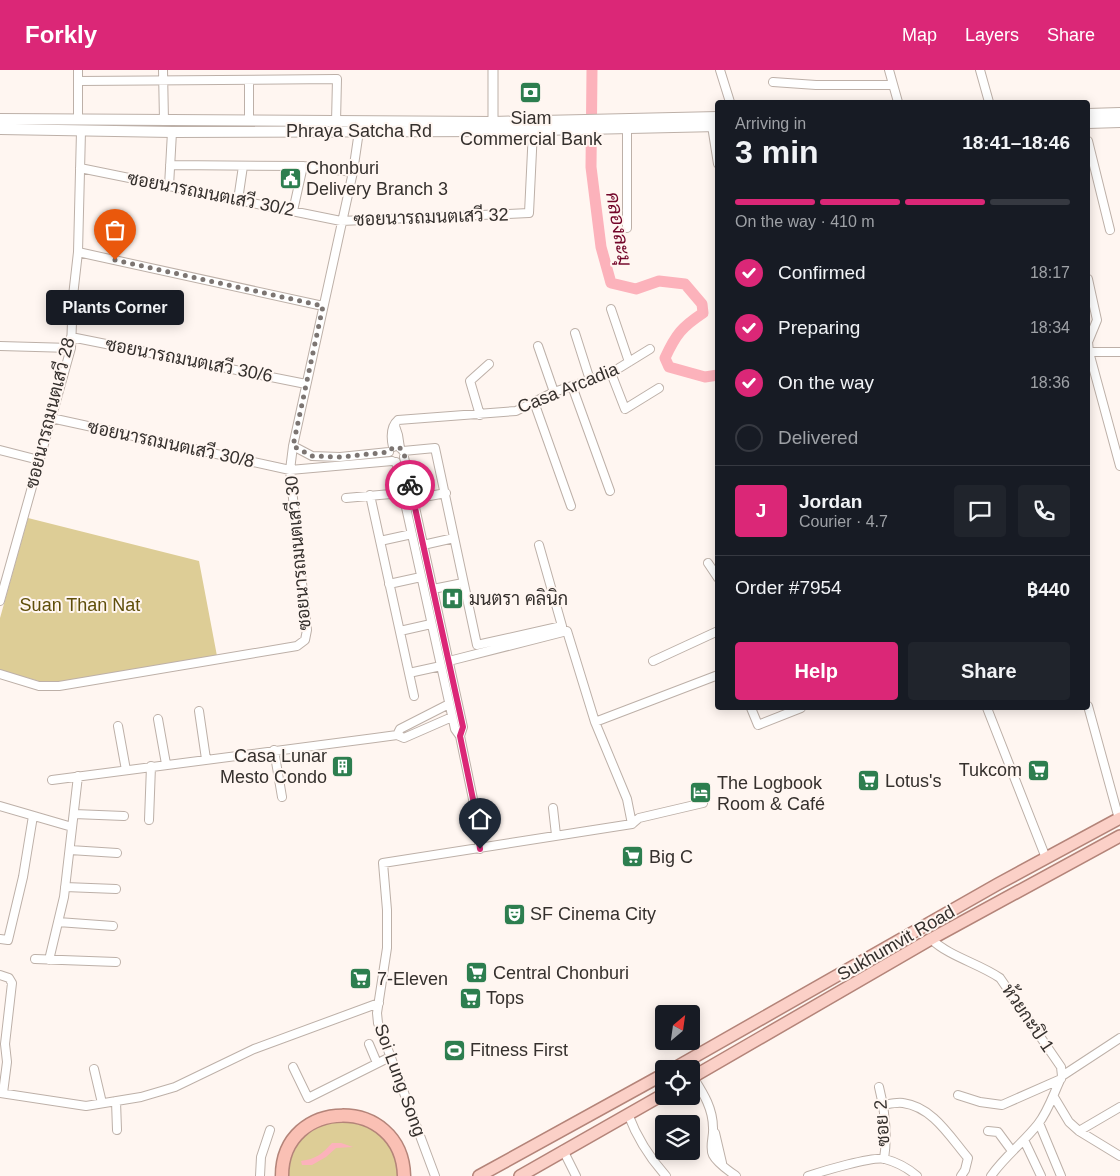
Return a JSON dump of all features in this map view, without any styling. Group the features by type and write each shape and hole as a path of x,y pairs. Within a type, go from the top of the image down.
{"highway":[{"path":"282,1176 286,1151 296,1136 310,1124 322,1118 343,1115 368,1120 384,1130 402,1161 404,1176"}],"main road":[{"path":"1090,114 1120,113"},
{"name":"Phraya Satcha Rd","path":"0,119 172,132 534,130 603,124 715,123"},
{"name":"Phraya Satcha Rd","path":"84,126 164,121 493,122 587,125"},
{"path":"1090,123 1120,122"},
{"name":"Phraya Satcha Rd","path":"603,124 627,128 715,123"},
{"name":"Phraya Satcha Rd","path":"0,129 66,125"},
{"name":"Sukhumvit Road","path":"689,1060 1120,818"},
{"name":"Sukhumvit Road","path":"700,1073 931,939 1120,836"},
{"path":"479,1176 655,1078"},
{"path":"520,1176 655,1099"}],"street":[{"name":"ซอยนารถมนตเสวี 28","path":"0,601 71,348 78,252 80,168 84,126 78,70"},
{"path":"163,70 164,121"},
{"path":"493,70 493,122"},
{"path":"720,70 729,100"},
{"path":"889,70 897,100"},
{"path":"980,70 988,100"},
{"path":"78,81 337,79 336,122"},
{"path":"248,80 249,121"},
{"path":"773,82 816,85 893,85"},
{"path":"627,128 627,228"},
{"name":"ซอยนารถมนตเสวี 32","path":"341,221 529,213 534,130"},
{"name":"ซอยนารถมนตเสวี 30","path":"0,674 39,686 59,686 297,646 306,640 308,630 290,470 293,446 352,172 358,131"},
{"path":"169,186 172,132"},
{"path":"1090,149 1110,230"},
{"path":"170,165 303,166 352,172"},
{"path":"238,200 243,166"},
{"path":"293,211 303,166"},
{"name":"ซอยนารถมนตเสวี 30/2","path":"80,168 341,221"},
{"path":"78,252 323,306"},
{"path":"1090,287 1098,320 1090,338"},
{"path":"611,309 629,362"},
{"path":"574,333 590,380"},
{"name":"ซอยนารถมนตเสวี 30/6","path":"71,337 306,384"},
{"path":"0,346 71,348"},
{"path":"538,346 554,392"},
{"name":"Casa Arcadia","path":"398,451 391,435 398,420 516,411 554,392 611,374 650,349"},
{"path":"1090,352 1120,352"},
{"path":"1090,359 1120,466"},
{"path":"480,415 470,381 490,364"},
{"path":"611,374 625,409 659,388"},
{"path":"572,386 610,491"},
{"path":"534,402 571,506"},
{"name":"ซอยนารถมนตเสวี 30/8","path":"51,418 290,470 394,461"},
{"path":"293,446 312,456 340,457 435,448 477,645 562,626 539,545"},
{"path":"0,450 39,460"},
{"path":"394,461 401,460 398,451"},
{"path":"398,451 389,456 394,461 449,704 455,729 460,736 475,809 480,849 632,824 639,818 703,803"},
{"path":"398,451 413,499 446,648 463,727 460,736"},
{"path":"340,457 340,466"},
{"path":"346,498 402,493"},
{"path":"413,499 446,493"},
{"path":"370,496 414,696"},
{"path":"380,541 412,534"},
{"path":"423,545 454,538"},
{"path":"417,560 426,558"},
{"path":"708,562 715,573"},
{"path":"389,584 421,577"},
{"path":"433,589 463,583"},
{"path":"400,631 431,624"},
{"path":"448,661 567,631 595,722 627,799 632,824"},
{"path":"653,661 715,632"},
{"path":"437,650 446,648"},
{"path":"409,673 441,666"},
{"path":"595,722 715,675"},
{"path":"397,736 400,729 449,704"},
{"path":"752,710 758,725 790,710"},
{"path":"988,710 1046,858"},
{"path":"1089,710 1120,818"},
{"path":"199,712 206,759"},
{"path":"52,780 274,750 397,736 404,738 452,716"},
{"path":"158,719 166,764"},
{"path":"118,726 126,770"},
{"path":"274,750 282,797"},
{"path":"149,820 151,766"},
{"path":"50,960 65,887 78,776"},
{"path":"0,806 72,827"},
{"path":"553,808 556,835"},
{"path":"74,814 124,816"},
{"path":"0,939 8,940 23,878 33,816"},
{"name":"Soi Lung Song","path":"435,1176 378,1022 378,1004 387,948 384,863 480,849"},
{"path":"70,850 117,853"},
{"path":"65,887 116,889"},
{"path":"58,922 113,926"},
{"name":"ห้วยกะปิ 1","path":"931,939 941,948 990,971 1000,978 1061,1067 1061,1078"},
{"path":"35,959 116,962"},
{"path":"0,975 12,980 5,1044 8,1062 1,1093 86,1106 141,1097 175,1087 254,1049 378,1004"},
{"path":"958,1095 980,1102 1002,1105 1061,1078 1120,1038"},
{"path":"369,1044 377,1063"},
{"path":"292,1067 308,1098 390,1057"},
{"path":"94,1069 102,1104"},
{"path":"994,1174 1012,1151 1039,1123 1054,1096 1061,1078"},
{"name":"ซอย 2","path":"879,1087 887,1140 884,1159"},
{"path":"700,1089 707,1099 719,1155 723,1165 736,1176"},
{"path":"1054,1096 1070,1122 1079,1131 1120,1156"},
{"path":"116,1101 117,1130"},
{"path":"883,1105 902,1103 923,1109 936,1120 968,1158 965,1170 961,1176"},
{"path":"1079,1131 1120,1108"},
{"path":"628,1114 636,1134 648,1155 666,1176"},
{"path":"1039,1123 1060,1176"},
{"path":"260,1176 261,1157 270,1130"},
{"path":"988,1131 998,1132 1012,1151"},
{"path":"1024,1140 1041,1176"},
{"path":"563,1150 576,1176"},
{"path":"808,1176 834,1168 884,1159 898,1164 917,1176"}],"green space":[{"name":"Suan Than Nat","path":"28,518 199,561 217,656 61,682 42,682 0,670 0,618"},
{"path":"332,1121 357,1122 377,1132 390,1146 396,1160 398,1176 287,1176 293,1155 300,1141 313,1130"}],"shaded area":[{"path":"332,1143 341,1143 353,1147 336,1148 326,1157 312,1165 302,1165 301,1161 318,1155"}],"waterway":[{"name":"คลองละมุ","path":"592,70 591,167 601,247 611,283 636,289 659,281 685,284 702,304 703,313 680,332 665,358 669,367 705,377 715,375"}],"way so far":[{"path":"115,260 323,306 293,446 312,456 340,457 389,452 393,448 398,447 404,453 410,485"}],"place":[{"name":"Siam Commercial Bank","path":"531,93"},
{"name":"Chonburi Delivery Branch 3","path":"290,178"},
{"name":"Plants Corner","path":"115,260"},
{"name":"มนตรา คลินิก","path":"453,599"},
{"name":"Casa Lunar Mesto Condo","path":"343,766"},
{"name":"Tukcom","path":"1038,770"},
{"name":"Lotus's","path":"869,781"},
{"name":"The Logbook Room & Café","path":"701,793"},
{"name":"Big C","path":"633,857"},
{"name":"SF Cinema City","path":"514,914"},
{"name":"Central Chonburi","path":"477,973"},
{"name":"7-Eleven","path":"361,979"},
{"name":"Tops","path":"470,998"},
{"name":"Fitness First","path":"454,1050"}],"route":[{"path":"410,485 463,727 460,736 475,809 480,849"}]}
